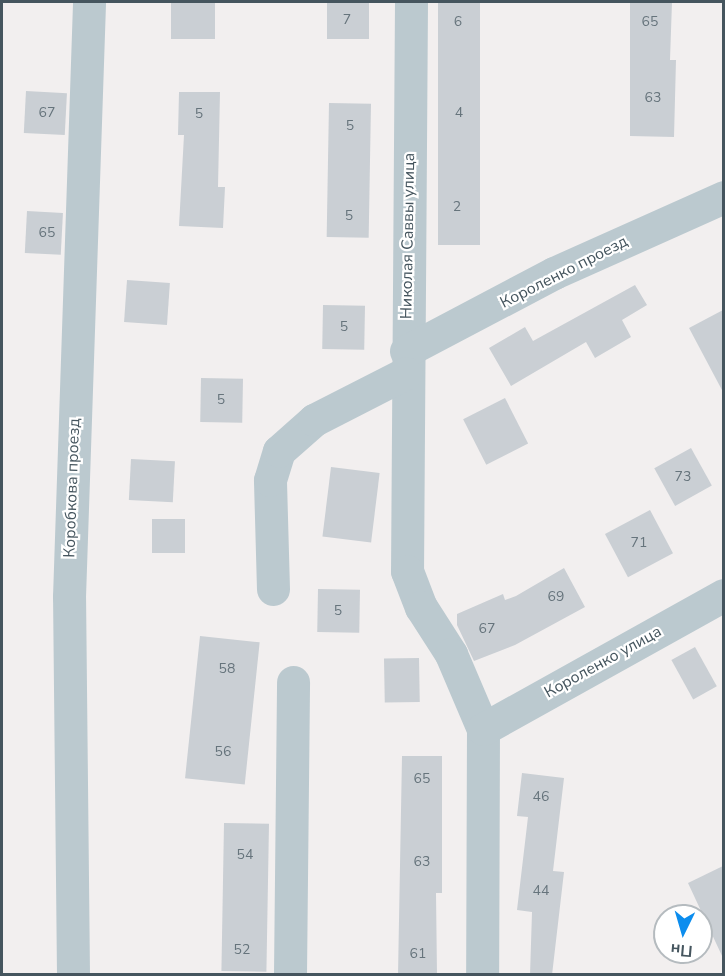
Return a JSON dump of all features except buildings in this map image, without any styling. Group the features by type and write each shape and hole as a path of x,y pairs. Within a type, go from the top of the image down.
{"street":[{"name":"Коробкова проезд","path":"73,975 69,597 89,2"},
{"name":"Николая Саввы улица","path":"411,2 406,362 407,571 421,607 451,654 483,729"},
{"name":"Короленко проезд","path":"273,589 270,480 279,452 314,420 554,273 723,197"},
{"name":"Короленко улица","path":"483,729 723,595"},
{"path":"290,975 293,682"},
{"path":"482,975 483,729"}]}
